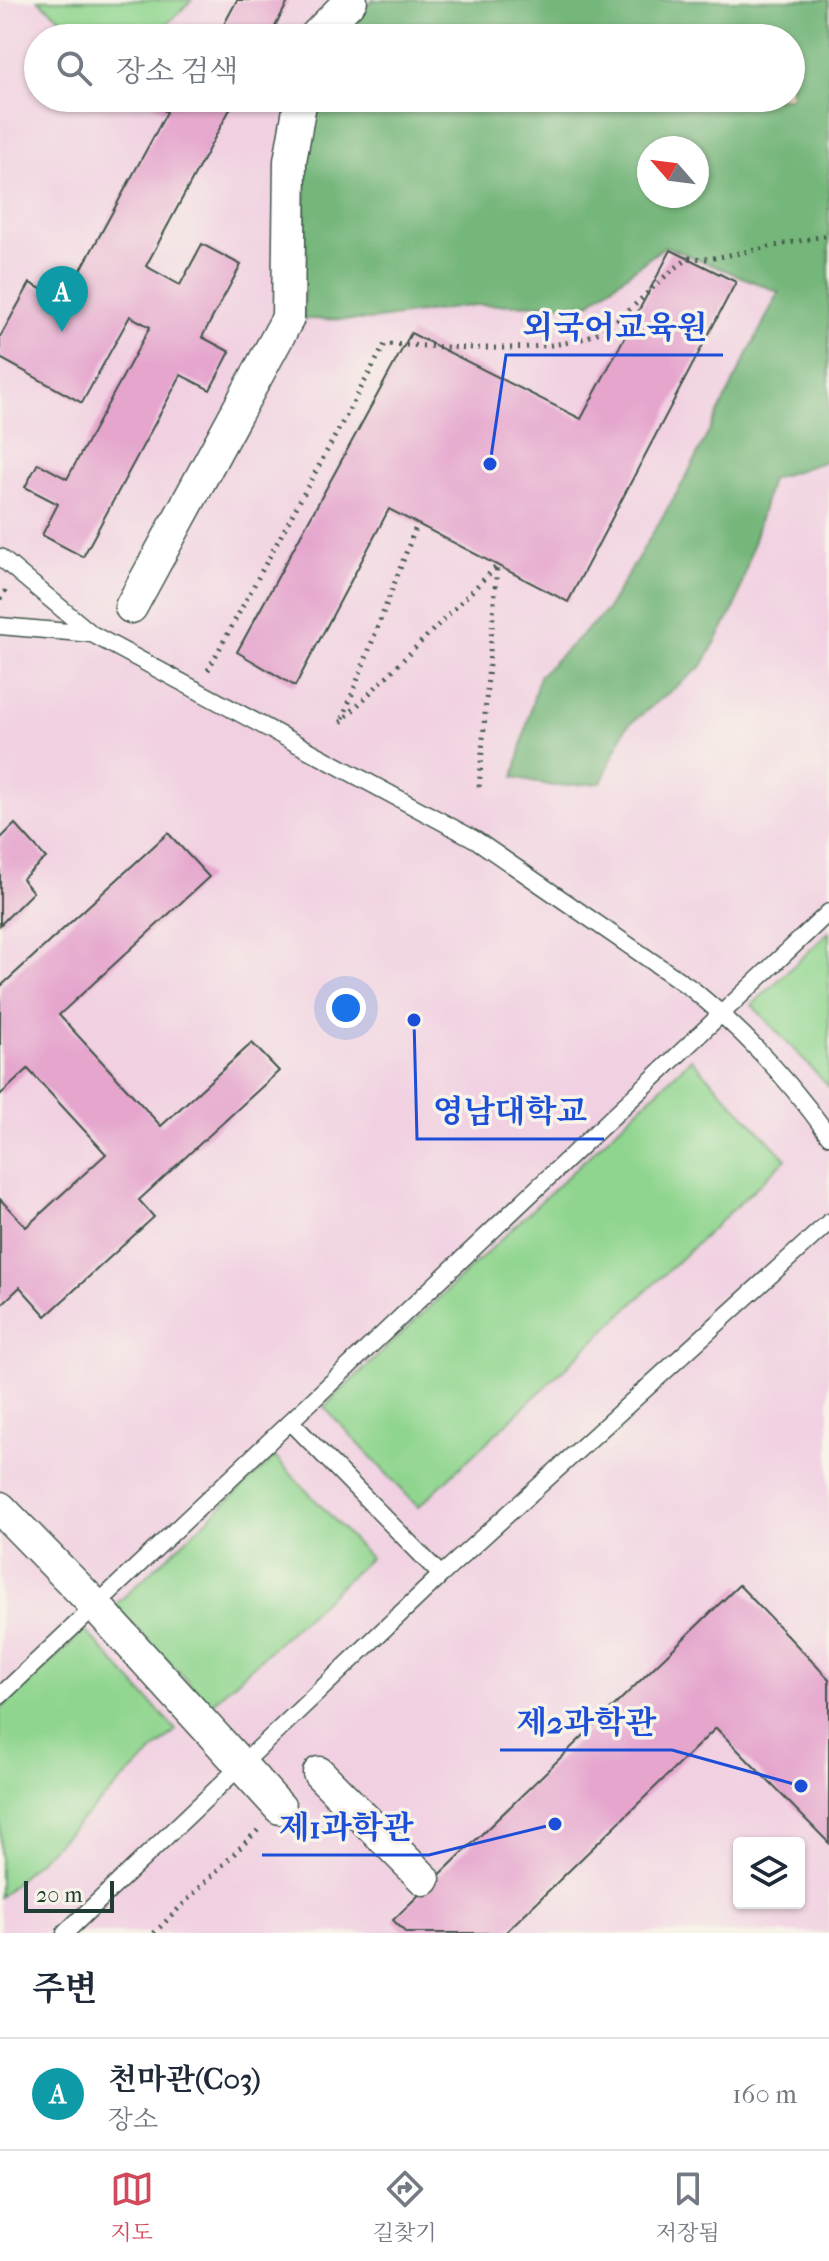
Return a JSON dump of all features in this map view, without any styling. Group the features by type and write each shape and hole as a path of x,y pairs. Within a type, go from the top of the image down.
{"street":[{"path":"328,24 351,0"},
{"path":"131,607 288,318 290,161 299,112"},
{"path":"0,1508 95,1605 280,1808"},
{"path":"319,1773 424,1879"}],"lane":[{"path":"0,557 92,634 476,840 720,1012 794,1087 829,1136"},
{"path":"0,626 92,634"},
{"path":"0,1696 291,1422 357,1355 598,1133 720,1012 829,912"},
{"path":"65,1933 441,1575 829,1222"},
{"path":"291,1422 441,1575"}],"path":[{"path":"196,692 385,344 460,347 565,343 599,332 690,258 709,259 829,235"},
{"path":"417,524 341,722 497,566 479,788"},
{"path":"154,1933 280,1808"}],"shaded area":[{"path":"0,0 829,0 829,1933 0,1933"}],"green space":[{"path":"38,0 192,0 167,24 68,24"},
{"path":"373,0 829,0 829,460 771,479 736,605 702,666 626,727 601,783 553,786 514,777 539,676 606,611 684,481 779,292 665,246 588,304 475,305 371,320 303,319 306,112 805,112 805,24 351,24"},
{"path":"829,932 829,1087 752,1005"},
{"path":"691,1059 786,1159 418,1507 324,1407"},
{"path":"275,1457 370,1558 210,1705 115,1605"},
{"path":"85,1630 176,1730 0,1897 0,1710"}],"building":[{"path":"237,0 289,0 276,24 224,24"},
{"path":"167,112 228,112 146,266 180,285 202,244 241,265 202,337 230,352 210,390 181,375 83,557 42,535 58,504 25,487 38,463 67,479 150,327 130,316 82,403 0,358 0,337 30,283 64,301"},
{"path":"671,250 736,282 568,602 389,509 295,686 237,652 411,333 581,419"},
{"path":"15,824 46,858 22,879 33,892 0,925 0,839"},
{"path":"168,833 209,877 59,1015 161,1126 252,1043 279,1071 139,1200 154,1217 46,1316 20,1287 0,1306 0,1199 26,1227 106,1154 28,1069 0,1095 0,987"},
{"path":"739,1585 829,1679 829,1843 716,1728 505,1933 406,1933 393,1920"}],"place":[{"name":"천마관(C03)","path":"62,332"},
{"name":"외국어교육원","path":"490,464"},
{"name":"영남대학교","path":"414,1020"},
{"name":"제2과학관","path":"801,1786"},
{"name":"제1과학관","path":"555,1824"}]}
